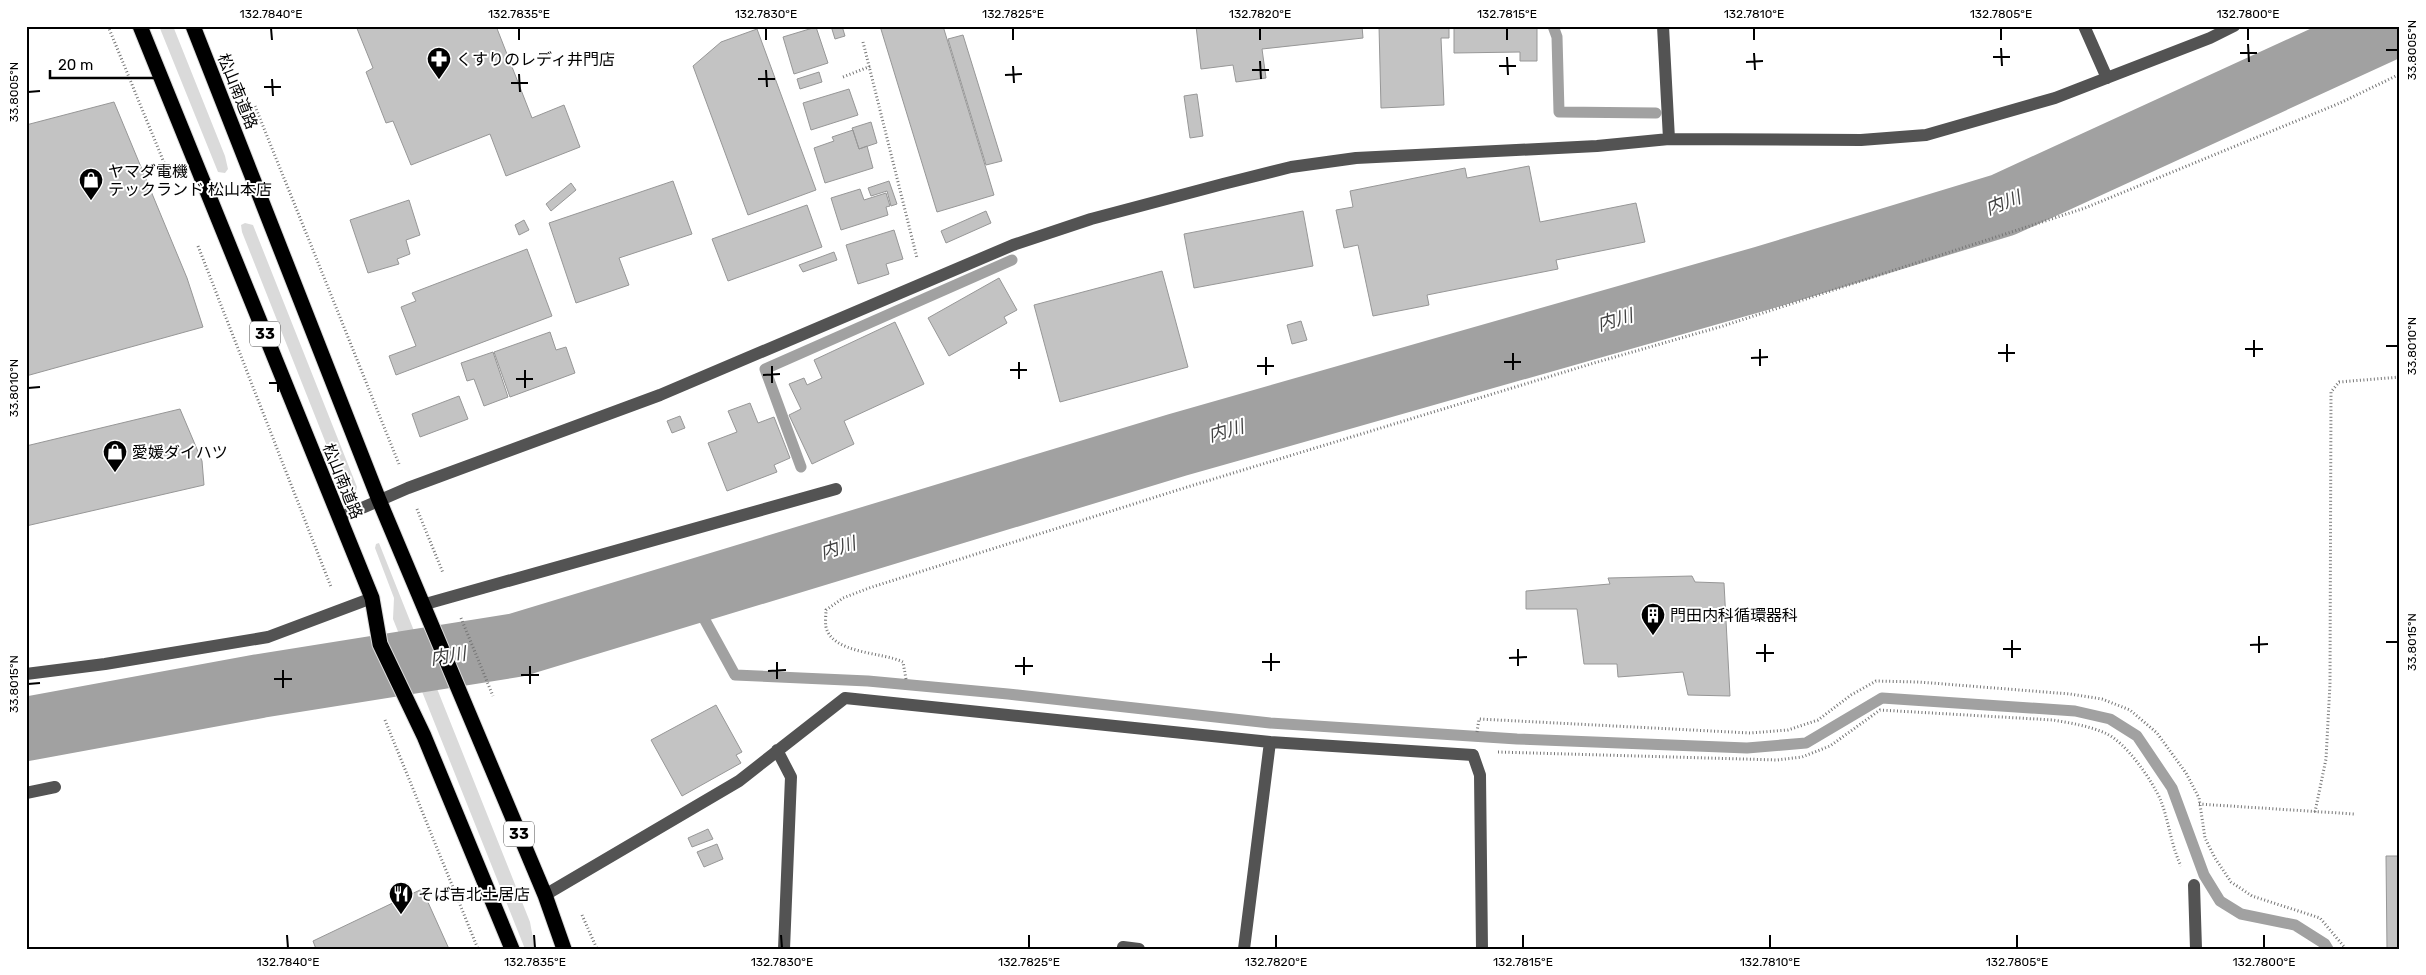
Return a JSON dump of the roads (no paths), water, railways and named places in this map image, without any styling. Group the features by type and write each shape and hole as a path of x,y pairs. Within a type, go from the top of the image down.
{"highway":[{"name":"松山南道路","path":"140,26 372,598 380,644 424,736 512,949"},
{"name":"松山南道路","path":"193,26 378,500 544,895 564,949"}],"street":[{"path":"1663,26 1670,139"},
{"path":"2084,26 2107,78"},
{"path":"339,518 378,500 660,396 1012,245 1091,219 1291,167 1356,158 1597,146 1670,139 1861,140 1926,136 2055,98 2234,26"},
{"path":"422,605 836,490"},
{"path":"26,674 268,637 372,598"},
{"path":"544,895 739,781 844,698 1270,742 1473,755 1480,775 1482,949"},
{"path":"1244,949 1270,742"},
{"path":"777,750 791,777 784,949"},
{"path":"26,793 55,787"},
{"path":"2194,886 2196,949"},
{"path":"1123,947 1140,949"}],"waterway":[{"path":"1553,26 1557,37 1559,112 1656,113"},
{"name":"内川","path":"26,729 260,686 517,645 1177,445 1763,278 2003,205 2393,26"},
{"path":"801,467 765,369 1012,260"},
{"path":"690,593 735,675 868,681 1008,694 1270,723 1517,739 1747,748 1806,743 1882,698 2075,711 2110,719 2137,736 2172,788 2204,875 2220,901 2241,914 2295,925 2325,944 2328,949"}],"place":[{"name":"くすりのレディ井門店","path":"439,80"},
{"name":"ヤマダ電機 テックランド 松山本店","path":"91,201"},
{"name":"愛媛ダイハツ","path":"115,473"},
{"name":"門田内科循環器科","path":"1653,636"},
{"name":"そば吉北土居店","path":"401,915"}]}
